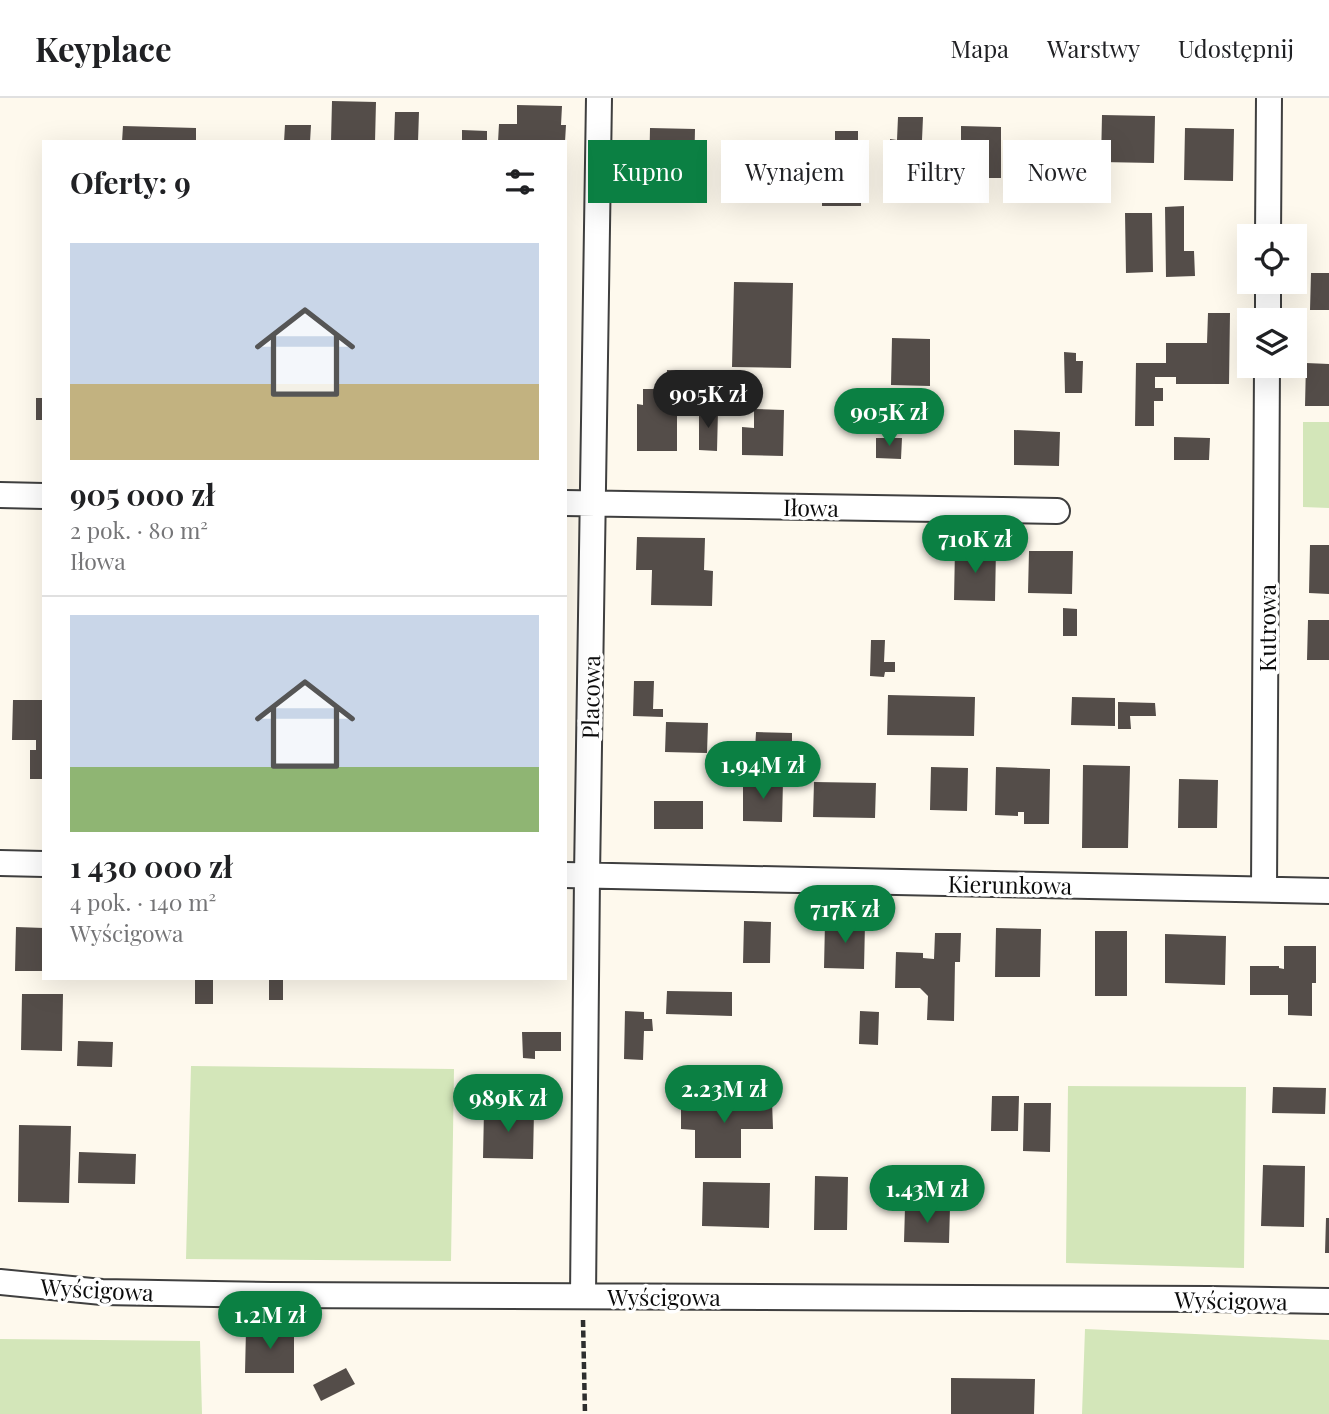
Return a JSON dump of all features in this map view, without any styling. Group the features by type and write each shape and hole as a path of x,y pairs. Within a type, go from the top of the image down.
{"street":[{"name":"Placowa","path":"583,1296 576,876 593,504 599,98"},
{"path":"1268,224 1269,98"},
{"name":"Kutrowa","path":"1264,889 1267,378"},
{"path":"0,495 42,496"},
{"name":"Iłowa","path":"567,503 1057,511"},
{"path":"0,863 42,864"},
{"name":"Kierunkowa","path":"576,876 1329,891"},
{"name":"Wyścigowa","path":"0,1282 115,1292 272,1295 1329,1301"}],"path":[{"path":"583,1296 585,1414"}],"green space":[{"path":"1303,422 1329,422 1329,508 1303,507"},
{"path":"191,1066 454,1069 451,1261 186,1259"},
{"path":"1068,1086 1246,1087 1244,1268 1066,1263"},
{"path":"1085,1329 1329,1340 1329,1414 1082,1414"},
{"path":"0,1339 200,1341 202,1414 0,1414"}],"building":[{"path":"332,101 376,102 375,140 331,140"},
{"path":"517,105 562,106 561,125 566,125 565,140 498,140 499,124 517,124"},
{"path":"395,112 419,112 418,140 394,140"},
{"path":"1102,115 1155,116 1154,163 1111,162 1111,140 1101,140"},
{"path":"898,117 923,117 922,140 897,140"},
{"path":"285,125 311,125 310,140 284,140"},
{"path":"123,126 196,128 196,140 122,140"},
{"path":"961,126 1001,127 1001,178 989,178 989,140 961,140"},
{"path":"650,128 695,129 695,140 650,140"},
{"path":"1185,128 1234,129 1233,181 1184,180"},
{"path":"462,130 487,131 487,140 462,140"},
{"path":"835,131 858,131 858,140 835,140"},
{"path":"822,203 861,203 861,206 822,206"},
{"path":"1184,206 1184,251 1194,251 1195,276 1166,277 1165,207"},
{"path":"1125,213 1152,213 1153,272 1126,273"},
{"path":"1311,273 1329,273 1329,310 1310,310"},
{"path":"734,282 793,283 791,368 732,367"},
{"path":"1208,313 1230,313 1229,384 1176,384 1176,377 1155,377 1155,388 1163,388 1163,401 1154,401 1154,426 1135,426 1136,363 1166,363 1166,343 1207,343"},
{"path":"892,338 930,339 930,386 891,385"},
{"path":"1064,352 1076,353 1076,361 1083,361 1082,393 1065,393"},
{"path":"1307,363 1329,364 1329,406 1305,406"},
{"path":"667,370 714,371 713,390 675,389 677,451 637,451 637,404 643,405 643,389 666,389"},
{"path":"36,398 42,398 42,420 36,420"},
{"path":"699,409 718,410 717,451 699,450"},
{"path":"754,409 784,410 783,456 742,455 742,427 754,428"},
{"path":"1014,430 1060,432 1059,466 1014,465"},
{"path":"1174,437 1210,438 1209,460 1174,460"},
{"path":"876,438 902,438 901,459 876,458"},
{"path":"637,537 705,538 704,570 713,571 712,606 651,605 652,570 636,570"},
{"path":"1310,545 1329,545 1329,594 1309,593"},
{"path":"955,548 996,549 995,601 954,600"},
{"path":"1029,551 1073,551 1072,594 1028,593"},
{"path":"1063,608 1077,609 1077,636 1063,636"},
{"path":"1308,620 1329,620 1329,660 1307,660"},
{"path":"871,640 885,640 884,662 895,662 895,672 885,672 884,677 870,676"},
{"path":"634,681 654,681 653,709 663,709 663,717 633,716"},
{"path":"888,695 975,697 974,736 887,735"},
{"path":"1072,697 1115,698 1115,726 1071,725"},
{"path":"13,700 42,700 42,779 30,779 30,750 36,750 36,740 12,740"},
{"path":"1118,702 1155,703 1156,716 1130,716 1131,729 1118,729"},
{"path":"666,722 708,723 707,753 665,752"},
{"path":"756,732 792,733 792,751 755,751"},
{"path":"1083,765 1130,766 1128,848 1082,848"},
{"path":"931,767 968,768 967,811 930,810"},
{"path":"996,767 1050,769 1049,824 1024,824 1024,812 1018,812 1018,816 995,815"},
{"path":"1179,779 1218,780 1217,828 1178,828"},
{"path":"743,780 783,781 782,822 743,821"},
{"path":"814,782 876,783 875,818 813,817"},
{"path":"654,801 703,801 703,829 654,829"},
{"path":"744,921 771,922 770,963 743,963"},
{"path":"825,922 865,923 864,969 824,968"},
{"path":"16,927 42,928 42,971 15,971"},
{"path":"996,928 1041,929 1040,977 995,977"},
{"path":"1095,931 1127,931 1127,996 1095,996"},
{"path":"935,933 961,933 960,962 955,962 954,1021 927,1020 928,996 920,988 895,988 896,952 923,953 923,958 934,959"},
{"path":"1165,934 1226,936 1225,985 1165,983"},
{"path":"1284,946 1316,946 1316,983 1312,983 1312,1016 1288,1015 1288,995 1250,995 1250,966 1279,966 1284,969"},
{"path":"195,980 213,980 213,1004 195,1004"},
{"path":"269,980 283,980 283,1000 269,1000"},
{"path":"667,991 732,992 732,1016 666,1014"},
{"path":"22,994 63,994 62,1051 21,1050"},
{"path":"625,1011 644,1012 644,1019 652,1019 653,1031 644,1031 643,1060 624,1059"},
{"path":"860,1011 879,1012 878,1045 859,1044"},
{"path":"522,1032 561,1032 561,1051 535,1051 535,1059 523,1058"},
{"path":"78,1041 113,1042 112,1067 77,1066"},
{"path":"1273,1087 1326,1088 1325,1114 1272,1113"},
{"path":"992,1096 1019,1096 1018,1131 991,1131"},
{"path":"681,1101 772,1101 773,1129 741,1129 741,1158 695,1158 695,1130 681,1129"},
{"path":"1024,1103 1051,1103 1050,1152 1023,1151"},
{"path":"484,1110 534,1111 533,1159 483,1158"},
{"path":"19,1125 71,1126 69,1203 18,1202"},
{"path":"79,1152 136,1154 135,1184 78,1183"},
{"path":"1263,1165 1305,1166 1304,1227 1261,1226"},
{"path":"815,1176 848,1177 847,1230 814,1230"},
{"path":"703,1182 770,1183 769,1228 702,1226"},
{"path":"905,1207 950,1208 949,1243 904,1242"},
{"path":"1326,1218 1329,1218 1329,1253 1325,1253"},
{"path":"246,1329 294,1329 294,1373 245,1373"},
{"path":"346,1368 355,1384 321,1401 313,1385"},
{"path":"951,1378 1035,1379 1034,1414 951,1414"}]}
